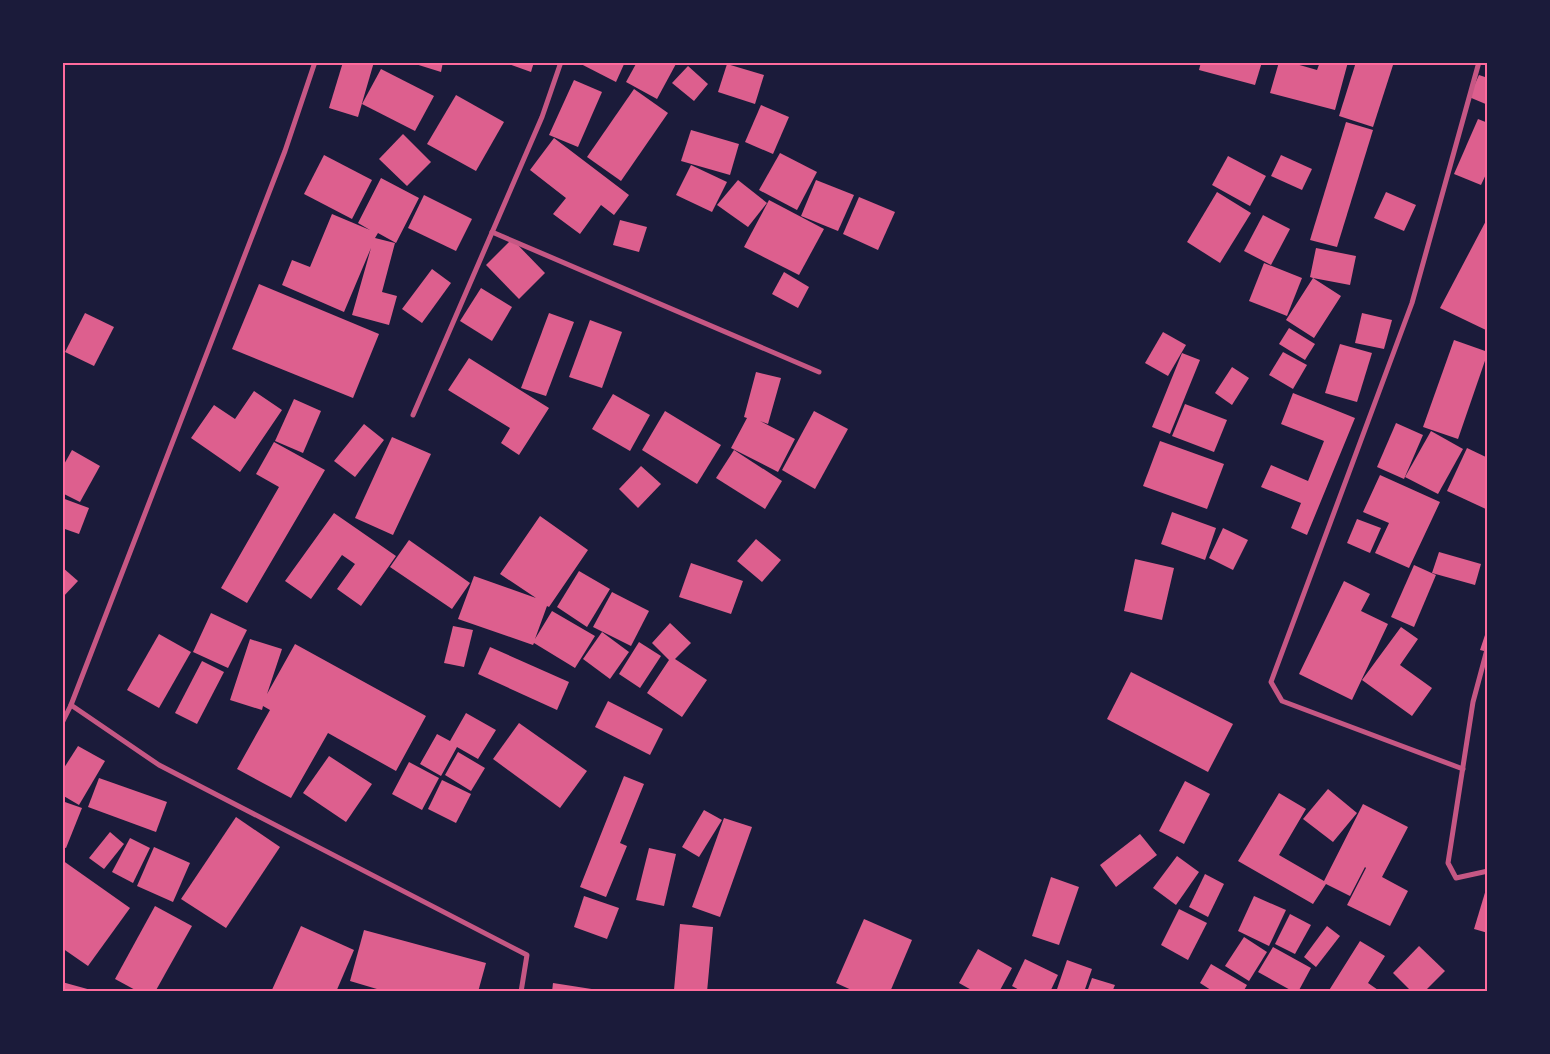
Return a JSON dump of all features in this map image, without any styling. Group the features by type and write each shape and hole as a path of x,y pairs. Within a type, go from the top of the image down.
{"street":[{"path":"62,722 71,706 281,160 315,62"},
{"path":"413,415 542,117 561,62"},
{"path":"1463,768 1282,701 1270,682 1412,303 1479,62"},
{"path":"492,232 818,372"},
{"path":"1488,646 1473,702 1448,864 1456,878 1488,871"},
{"path":"71,706 158,765 527,955 521,992"}],"building":[{"path":"343,62 374,62 358,117 329,108"},
{"path":"409,62 443,62 441,72"},
{"path":"503,62 534,62 531,72"},
{"path":"577,62 625,62 616,82"},
{"path":"637,62 677,62 657,99 626,82"},
{"path":"1201,62 1262,62 1255,85 1199,70"},
{"path":"1279,62 1289,62 1317,70 1320,62 1348,62 1335,110 1270,93"},
{"path":"1356,62 1394,62 1373,127 1339,116"},
{"path":"727,64 764,75 755,104 718,92"},
{"path":"688,66 708,84 694,101 672,83"},
{"path":"381,69 434,96 415,131 362,104"},
{"path":"1479,75 1488,78 1488,105 1469,97"},
{"path":"574,80 602,92 578,147 549,135"},
{"path":"634,89 668,113 621,181 587,157"},
{"path":"456,95 504,122 476,171 427,144"},
{"path":"761,105 789,117 773,154 745,142"},
{"path":"1478,119 1488,123 1488,170 1481,185 1454,174"},
{"path":"1346,122 1373,130 1337,247 1310,240"},
{"path":"691,130 739,144 730,175 681,161"},
{"path":"403,134 431,162 407,186 379,159"},
{"path":"554,138 629,195 614,215 601,205 580,234 553,214 566,198 530,170"},
{"path":"780,153 817,172 797,210 759,190"},
{"path":"324,155 372,180 352,219 304,194"},
{"path":"1281,155 1312,169 1302,190 1271,176"},
{"path":"1228,156 1266,176 1250,206 1212,185"},
{"path":"691,165 727,182 712,212 676,195"},
{"path":"381,178 419,198 396,243 378,233 375,238 395,243 382,292 397,296 389,325 352,315 371,248 344,312 282,285 292,260 310,267 332,214 370,230 358,223"},
{"path":"738,180 767,203 748,227 717,205"},
{"path":"816,180 854,195 838,231 801,216"},
{"path":"1217,192 1251,213 1220,263 1187,242"},
{"path":"1386,192 1416,205 1404,231 1374,218"},
{"path":"424,195 472,219 456,251 408,228"},
{"path":"859,197 895,212 878,250 843,234"},
{"path":"769,200 824,229 799,275 744,247"},
{"path":"1263,215 1290,229 1271,265 1244,251"},
{"path":"1488,217 1488,331 1440,308"},
{"path":"620,220 647,227 639,252 613,245"},
{"path":"512,239 545,273 519,299 486,265"},
{"path":"1316,248 1356,256 1350,285 1310,277"},
{"path":"1264,263 1302,278 1287,316 1249,301"},
{"path":"432,269 451,283 422,323 402,309"},
{"path":"784,272 809,287 798,308 772,294"},
{"path":"1313,278 1341,296 1314,338 1286,320"},
{"path":"259,284 379,334 353,398 232,349"},
{"path":"481,288 512,307 492,341 460,321"},
{"path":"85,313 114,327 94,366 65,352"},
{"path":"549,313 574,322 546,396 521,388"},
{"path":"1362,313 1392,320 1384,349 1355,343"},
{"path":"590,320 622,332 602,388 569,377"},
{"path":"1289,328 1315,344 1305,360 1279,344"},
{"path":"1163,332 1186,345 1168,376 1145,363"},
{"path":"1454,340 1488,352 1458,439 1423,427"},
{"path":"1340,344 1372,353 1357,402 1325,393"},
{"path":"1283,352 1307,365 1293,389 1269,375"},
{"path":"1182,353 1200,360 1170,434 1152,427"},
{"path":"469,358 549,408 519,455 501,443 510,428 448,390"},
{"path":"1232,367 1249,378 1232,405 1215,393"},
{"path":"756,372 781,378 768,424 760,421 795,439 778,472 731,448 747,418 744,417"},
{"path":"254,391 282,410 240,472 191,438 214,405 235,419"},
{"path":"1293,393 1355,418 1307,535 1291,528 1301,503 1261,487 1271,465 1308,481 1324,441 1281,424"},
{"path":"613,394 650,415 630,451 592,429"},
{"path":"294,399 321,411 303,453 275,441"},
{"path":"1185,404 1227,420 1214,452 1172,436"},
{"path":"665,411 721,445 697,484 642,450"},
{"path":"814,411 848,429 815,489 782,470"},
{"path":"1396,423 1423,435 1404,479 1377,467"},
{"path":"364,424 384,440 355,477 334,461"},
{"path":"1431,431 1463,449 1438,494 1405,477"},
{"path":"392,437 431,454 393,535 355,518"},
{"path":"1160,441 1224,464 1207,509 1143,486"},
{"path":"274,442 325,470 247,603 221,588 279,487 256,474"},
{"path":"1467,448 1488,458 1488,510 1447,491"},
{"path":"72,450 100,466 80,502 62,493 62,468"},
{"path":"734,450 782,481 765,509 716,478"},
{"path":"641,466 661,484 638,508 619,489"},
{"path":"1380,475 1440,502 1409,568 1375,553 1389,523 1363,512"},
{"path":"62,498 89,508 79,534 62,528"},
{"path":"1172,512 1216,528 1205,560 1161,544"},
{"path":"334,513 396,556 361,606 337,589 355,564 342,555 311,599 285,581"},
{"path":"540,516 588,550 549,607 547,606 535,639 552,611 595,636 575,668 534,643 533,645 458,619 474,576 536,598 500,574"},
{"path":"1357,519 1381,528 1370,553 1347,543"},
{"path":"1223,528 1248,540 1233,570 1209,558"},
{"path":"756,539 781,560 762,582 737,561"},
{"path":"409,540 470,583 452,609 390,567"},
{"path":"1439,552 1481,564 1475,585 1432,573"},
{"path":"1135,559 1174,568 1162,620 1124,611"},
{"path":"691,563 743,581 731,614 679,597"},
{"path":"1414,565 1436,575 1414,627 1391,617"},
{"path":"62,567 78,581 62,598"},
{"path":"579,571 610,589 587,627 557,607"},
{"path":"1344,581 1370,594 1361,611 1388,624 1352,700 1299,674"},
{"path":"612,592 649,611 631,646 593,627"},
{"path":"211,613 247,630 228,668 193,652"},
{"path":"670,623 691,643 675,659 707,680 682,717 647,693 669,660 652,643"},
{"path":"453,626 473,630 464,667 444,663"},
{"path":"1488,626 1488,652 1480,650"},
{"path":"1401,627 1418,639 1400,665 1432,688 1412,716 1362,680"},
{"path":"602,632 629,652 610,679 583,659"},
{"path":"159,634 191,652 159,708 127,690"},
{"path":"250,639 282,649 267,694 295,644 426,716 396,771 328,733 291,798 237,769 270,710 263,706 262,710 230,700"},
{"path":"639,642 661,656 640,688 619,674"},
{"path":"490,647 569,682 557,710 478,674"},
{"path":"202,661 224,672 197,724 175,713"},
{"path":"1131,672 1233,724 1208,772 1107,719"},
{"path":"608,701 663,729 650,755 595,727"},
{"path":"466,713 496,730 478,759 457,747 441,776 420,764 437,734 450,741"},
{"path":"519,723 587,771 560,808 493,759"},
{"path":"78,746 105,761 79,805 62,795 62,771"},
{"path":"458,752 485,768 471,791 445,775"},
{"path":"329,756 372,784 346,822 303,793"},
{"path":"409,762 439,778 422,810 392,794"},
{"path":"624,776 644,784 620,843 627,846 606,897 580,887"},
{"path":"99,778 167,802 156,832 88,807"},
{"path":"442,780 471,794 456,823 428,809"},
{"path":"1185,781 1210,794 1184,844 1159,831"},
{"path":"1328,789 1357,813 1333,842 1303,819"},
{"path":"1279,793 1306,809 1279,855 1324,881 1363,804 1408,827 1382,877 1408,891 1390,926 1347,905 1365,867 1350,896 1326,884 1313,904 1238,861"},
{"path":"62,801 82,808 66,848 62,847"},
{"path":"704,810 722,820 699,857 682,847"},
{"path":"236,817 280,847 226,928 181,899"},
{"path":"724,818 752,827 720,917 692,907"},
{"path":"110,832 124,844 104,869 89,858"},
{"path":"1140,834 1157,855 1116,887 1100,865"},
{"path":"130,838 150,848 133,883 112,872"},
{"path":"154,847 190,863 173,902 137,886"},
{"path":"649,848 676,854 664,906 636,900"},
{"path":"1177,856 1199,872 1176,905 1153,888"},
{"path":"62,860 130,908 88,966 62,948"},
{"path":"1205,874 1224,884 1208,917 1189,907"},
{"path":"1051,877 1079,887 1059,945 1032,936"},
{"path":"1488,886 1488,933 1474,929"},
{"path":"584,896 619,908 607,939 574,927"},
{"path":"1254,896 1286,910 1269,946 1238,931"},
{"path":"155,906 192,926 155,992 139,992 115,979"},
{"path":"1179,909 1207,923 1188,960 1161,945"},
{"path":"1290,914 1311,925 1295,954 1275,944"},
{"path":"864,919 912,940 890,992 856,992 836,983"},
{"path":"680,924 713,927 707,992 674,990"},
{"path":"301,926 354,950 336,992 271,992"},
{"path":"1327,926 1340,936 1316,967 1304,957"},
{"path":"364,930 486,963 478,992 387,992 350,981"},
{"path":"1244,937 1267,952 1249,981 1225,966"},
{"path":"1360,941 1385,956 1368,983 1381,992 1328,992"},
{"path":"1419,946 1445,971 1424,992 1412,992 1393,973"},
{"path":"1273,947 1311,968 1298,992 1294,992 1258,972"},
{"path":"978,949 1012,968 999,992 975,992 959,983"},
{"path":"1025,959 1058,975 1050,992 1023,992 1012,986"},
{"path":"1067,960 1092,969 1084,992 1056,992"},
{"path":"1211,964 1247,985 1243,992 1214,992 1200,983"},
{"path":"1092,978 1115,985 1112,992 1087,992"},
{"path":"62,982 91,990 91,992 62,992"},
{"path":"553,983 598,990 597,992 552,992"}]}
